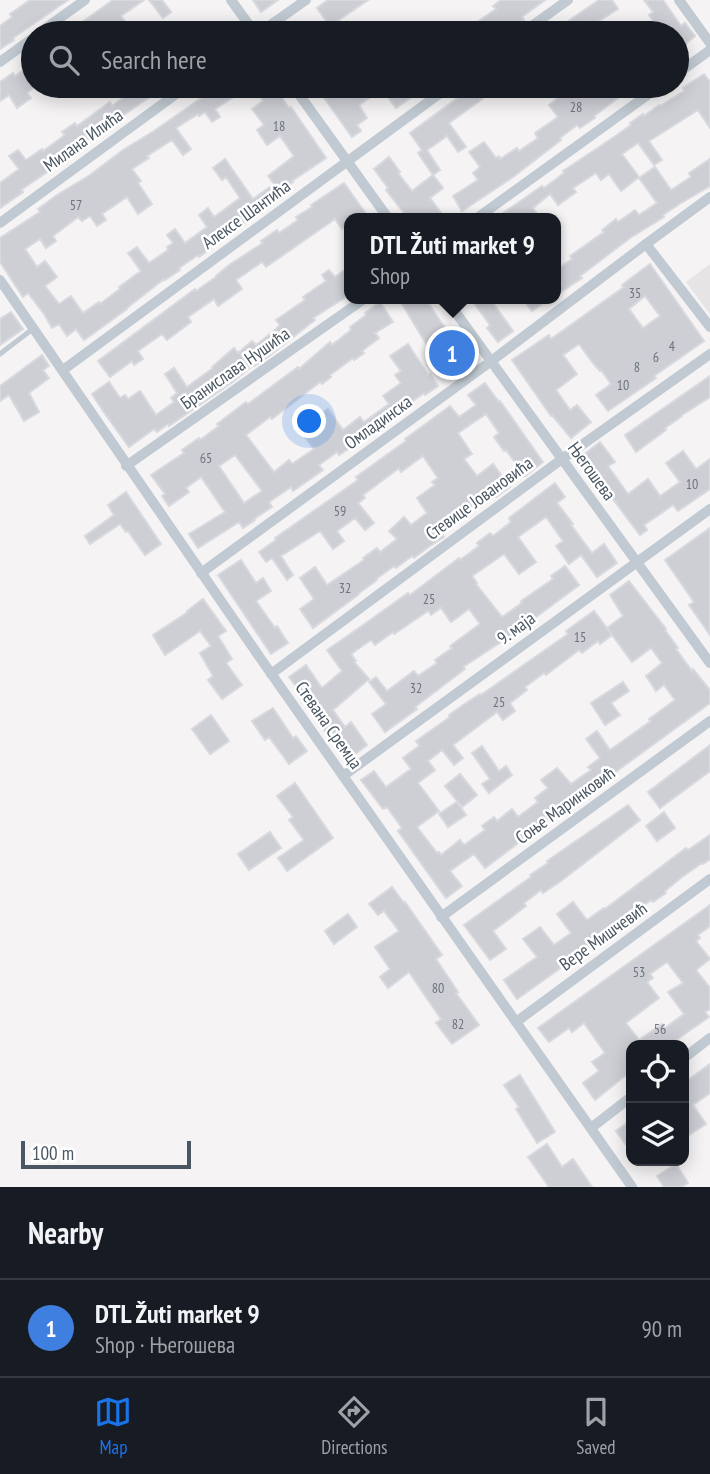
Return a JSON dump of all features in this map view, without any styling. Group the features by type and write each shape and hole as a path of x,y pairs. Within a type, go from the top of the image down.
{"street":[{"path":"56,21 85,0"},
{"path":"231,0 248,21"},
{"path":"275,21 306,0"},
{"path":"539,21 568,0"},
{"path":"679,0 710,43"},
{"path":"0,62 21,47"},
{"path":"689,65 710,50"},
{"name":"Милана Илића","path":"0,223 171,98"},
{"path":"302,98 384,213"},
{"name":"Алексе Шантића","path":"62,370 434,98"},
{"path":"484,213 643,98"},
{"name":"Омладинска","path":"201,573 710,197"},
{"path":"646,244 710,327"},
{"name":"Стевана Сремца","path":"0,280 126,466 632,1187"},
{"name":"Бранислава Нушића","path":"126,466 357,304"},
{"name":"Његошева","path":"449,304 710,663"},
{"name":"Стевице Јовановића","path":"271,674 562,459 710,354"},
{"name":"9. маја","path":"343,776 710,509"},
{"name":"Соње Маринковић","path":"442,917 710,722"},
{"name":"Вере Мишчевић","path":"516,1022 710,879"},
{"path":"689,1054 710,1038"},
{"path":"591,1128 626,1101"}],"lane":[{"path":"0,354 34,328"}],"shaded area":[{"path":"710,264 710,314 686,282"}],"building":[{"path":"30,0 68,0 38,21 21,21 21,32 0,49 0,26 12,17 10,14"},
{"path":"113,0 144,0 121,16 125,21 84,21"},
{"path":"149,0 162,0 171,12 163,18"},
{"path":"253,0 278,0 261,12"},
{"path":"328,0 368,0 337,21 326,21 317,8"},
{"path":"501,0 545,0 522,17 523,21 479,21 496,9 493,6"},
{"path":"599,0 612,0 618,9 599,21 568,21"},
{"path":"644,0 663,0 678,21 653,21 649,15 653,12"},
{"path":"689,28 695,36 689,41"},
{"path":"21,72 21,98 31,98 17,108 9,95 0,101 0,82 13,73 15,76"},
{"path":"704,74 710,82 710,128 698,110 649,141 662,160 654,165 638,143 622,154 639,177 621,191 609,174 601,180 596,173 573,188 576,192 558,205 550,194 533,208 536,213 503,213 542,186 544,188 564,173 563,171 643,114 644,116 673,98 689,98 689,84"},
{"path":"123,98 148,98 87,140 70,153 72,155 0,208 0,183 19,169 9,156 18,150 26,160 65,135 62,132 75,123 77,126 110,102 112,106"},
{"path":"201,98 232,98 215,109 220,117 212,122 205,112 176,128 191,149 183,155 172,140 132,169 152,204 138,214 127,197 102,214 106,220 97,226 90,216 82,221 78,217 53,236 56,241 46,248 40,239 25,249 37,267 45,261 57,277 45,286 59,304 71,296 83,313 99,302 100,304 141,271 128,253 137,247 149,263 168,250 167,247 173,243 167,235 175,229 185,243 207,227 199,215 208,208 214,217 240,198 226,177 222,180 213,168 225,159 253,199 274,184 268,176 294,156 280,136 267,145 257,130 264,125 252,109 263,101 261,98 282,98 326,158 276,194 280,199 266,209 262,205 242,218 245,223 199,257 198,255 179,268 180,270 164,279 84,340 76,329 67,336 59,324 52,328 28,293 23,297 0,262 0,238 40,212 38,209 57,195"},
{"path":"324,98 369,98 359,105 367,118 357,125 361,131 352,137"},
{"path":"389,98 410,98 396,108"},
{"path":"458,98 483,98 449,123 466,147 458,152 447,136 427,150 440,170 433,175 418,153 422,150 410,133"},
{"path":"558,98 618,98 594,116 595,118 580,128 577,125 513,177 462,211 453,196 478,180 473,173 480,167 469,152 484,142 496,158 499,156 500,159 517,148 519,151 538,138 535,133 558,117 549,105"},
{"path":"389,157 412,191 433,175 443,188 430,198 441,213 404,213 374,169"},
{"path":"710,159 710,186 630,238 561,292 561,267 572,259 570,256 604,232 602,230 616,219 618,222 635,210 639,215 657,203 639,178 655,167 671,190 691,177 689,173"},
{"path":"344,183 365,213 344,213 342,229 335,219 266,267 262,262 236,280 242,289 218,306 214,299 188,317 191,322 167,340 162,334 138,351 143,359 134,365 132,361 110,377 98,361 195,289 196,291 263,243 261,241 298,220 296,217 312,207 311,205"},
{"path":"650,264 704,341 608,411 596,395 611,384 601,370 579,344 563,355 577,374 556,390 570,410 577,405 591,422 571,438 551,416 512,360 549,335 551,339 624,287 622,285","holes":["645,296 660,316 643,328 629,309"]},
{"path":"329,270 335,277 344,271 344,298 313,318 315,320 269,356 169,426 168,424 157,432 154,429 129,447 92,394 109,382 120,398 125,395 128,399 140,391 156,415 174,402 171,398 177,393 165,374 174,368 187,387 234,348 238,353 252,341 256,345 275,330 280,325 276,320 326,281 322,275"},
{"path":"377,304 381,304 393,322 375,333 379,338 362,351 364,353 354,360 353,358 322,384 320,382 272,419 270,417 246,435 274,472 289,460 292,464 314,449 297,427 309,419 311,421 328,409 343,430 360,417 364,422 389,404 383,396 401,383 395,375 401,371 390,356 408,344 438,386 425,395 424,393 403,408 405,410 339,455 337,452 319,465 323,470 293,491 291,487 269,502 272,507 255,520 243,528 239,522 198,548 189,534 225,512 201,477 186,488 189,492 169,506 162,496 165,494 151,475 184,453 182,450 219,426 217,424 246,402 248,404 298,367 299,369 330,342 332,345 366,315 365,313","holes":["235,455 262,491 244,503 219,466"]},
{"path":"402,304 429,304 466,354 449,366 435,346 430,350"},
{"path":"475,304 494,304 513,331 498,342 487,328 490,325"},
{"path":"527,304 542,304 532,311"},
{"path":"11,312 23,329 0,345 0,319"},
{"path":"42,355 49,366 43,370 49,378 29,393 39,412 24,421 9,395 0,401 0,386"},
{"path":"710,376 710,397 682,415 636,452 625,435"},
{"path":"485,383 543,462 525,476 494,437 499,433 486,414 458,433 472,454 464,459 477,476 493,464 510,487 496,497 494,494 442,534 444,537 414,558 412,556 396,568 394,566 313,628 300,609 314,599 300,578 315,567 327,585 377,548 380,552 397,539 389,531 404,517 411,525 427,513 417,498 435,485 432,482 438,478 423,456 401,472 399,468 363,495 365,498 358,503 374,523 365,530 355,518 337,531 344,541 333,549 320,531 281,556 293,575 287,580 272,558 266,562 259,552 358,480 356,477 450,406 459,417 476,405 468,395"},
{"path":"600,442 615,462 608,466 628,494 648,479 660,496 680,482 666,463 683,451 696,469 710,459 710,489 678,511 673,505 644,525 647,530 640,535 581,457"},
{"path":"555,483 565,497 557,503 592,553 604,544 617,563 597,577 581,555 569,564 556,546 563,541 546,517 518,537 536,562 519,574 504,554 472,576 502,617 553,579 551,576 565,566 579,585 463,667 465,669 385,732 372,714 386,704 369,682 376,677 387,691 414,671 418,676 437,663 435,660 452,648 450,646 480,624 469,609 451,622 441,608 431,615 428,611 375,645 371,640 351,654 356,661 354,662 369,679 333,710 345,727 351,722 367,745 351,757 331,730 326,733 289,677 306,665 322,688 342,671 327,650 408,593 410,595 459,558 460,560 479,546 477,543 490,533 493,536 511,522 509,518"},
{"path":"126,492 161,544 145,555 120,524 90,544 85,536 114,515 108,505"},
{"path":"710,528 710,635 689,605 694,602 665,560"},
{"path":"241,560 256,583 263,578 271,591 256,601 288,643 271,654 218,575"},
{"path":"629,581 666,629 692,671 693,669 710,690 710,703 485,868 474,854 450,871 462,886 446,898 398,831 402,828 387,807 383,809 361,780 374,771 386,787 411,769 403,758 419,746 416,741 463,705 568,634 566,631 594,611 612,635 582,653 579,650 525,687 527,690 510,703 515,711 503,720 497,712 453,745 463,758 454,765 442,750 428,761 435,770 418,783 439,811 417,827 441,855 460,840 464,845 485,830 482,826 494,817 497,821 512,809 518,817 538,802 535,798 548,788 541,780 557,768 571,784 591,770 588,767 600,758 586,739 597,731 610,750 675,700 664,685 656,691 646,676 662,663 651,648 632,662 607,628 623,616 610,595"},
{"path":"203,599 226,631 218,636 232,659 226,663 242,685 222,699 208,680 213,676 200,653 211,646 200,631 165,655 153,635"},
{"path":"623,682 629,691 611,703 620,715 605,725 591,703"},
{"path":"273,708 293,738 296,736 307,751 289,764 269,737 265,740 252,721"},
{"path":"211,715 229,741 210,754 192,729"},
{"path":"710,745 710,771 660,808 648,792"},
{"path":"482,746 499,771 506,766 512,775 489,793 482,784 490,779 472,753"},
{"path":"460,774 477,795 462,807 445,786"},
{"path":"295,783 333,838 287,871 278,858 304,840 289,820 293,817 277,796"},
{"path":"457,802 466,815 448,827 439,814"},
{"path":"628,805 640,820 561,881 543,893 541,890 524,903 526,906 493,931 506,949 490,960 464,925 531,877 530,875 548,863 547,861"},
{"path":"664,812 675,828 657,841 646,826"},
{"path":"270,832 281,848 249,870 238,854"},
{"path":"710,835 710,859 517,999 504,980 537,957 523,939 540,927 554,945 571,933 557,914 573,902 587,920 686,848 688,850"},
{"path":"392,887 442,955 436,959 479,1025 452,1044 436,1023 441,1019 409,972 388,988 380,977 390,969 375,947 399,931 384,911 378,915 369,904"},
{"path":"710,905 710,926 698,935 700,938 696,941 710,959 696,970 710,988 710,1009 705,1012 709,1017 676,1040 639,1040 626,1040 626,1075 595,1100 583,1083 599,1071 592,1062 605,1053 584,1023 572,1032 569,1028 549,1042 538,1028","holes":["667,962 683,983 668,992 684,1014 665,1028 662,1024 639,1040 626,1023 659,998 647,982 653,978 650,974"]},
{"path":"348,914 357,927 334,944 325,931"},
{"path":"710,1064 710,1093 693,1105 706,1124 689,1135 689,1103 689,1079"},
{"path":"520,1075 555,1132 537,1143 516,1109 519,1107 504,1085"},
{"path":"626,1124 626,1145 616,1131"},
{"path":"547,1144 562,1167 573,1159 592,1187 549,1187 528,1157"},
{"path":"677,1166 688,1183 681,1187 664,1187 657,1176"}],"place":[{"name":"DTL Žuti market 9","path":"452,353"}]}
